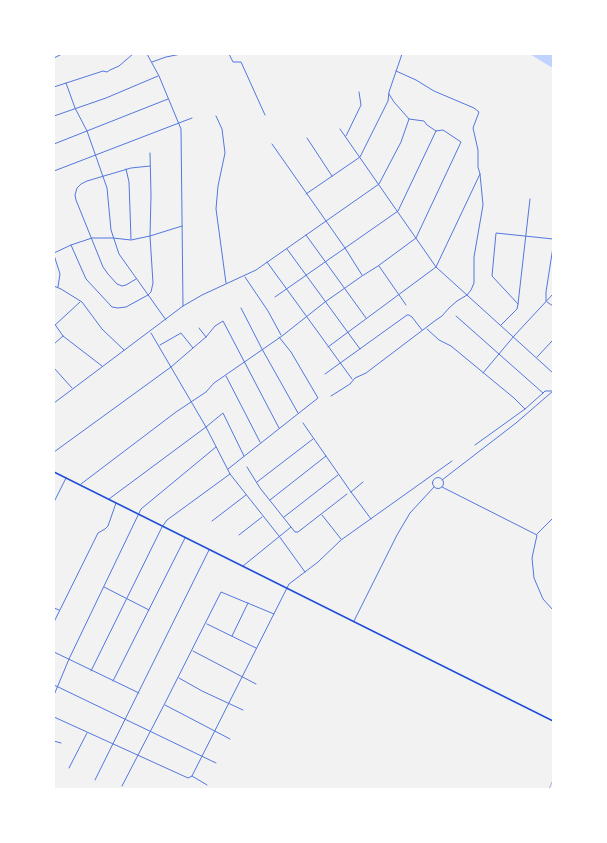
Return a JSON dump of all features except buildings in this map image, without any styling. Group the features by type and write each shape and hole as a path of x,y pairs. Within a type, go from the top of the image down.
{"main road":[{"path":"54,472 553,721"}],"street":[{"path":"54,58 62,54"},
{"path":"54,87 103,70 107,72 134,54"},
{"path":"147,54 159,76 180,124 182,144 184,306"},
{"path":"151,62 180,54"},
{"path":"229,54 233,62 241,62 264,115"},
{"path":"306,194 360,157 388,101 402,54"},
{"path":"331,396 350,384 352,380 366,373 442,316 457,301 467,295 474,283 474,257 483,205 478,167 478,150 473,128 480,112 434,91 416,80 396,71"},
{"path":"54,116 106,98 159,76"},
{"path":"66,83 75,108 87,131 109,197 110,222 113,238 120,257 166,320"},
{"path":"346,137 361,105 359,92"},
{"path":"80,485 206,392 214,383 282,336 325,302 416,238 461,142 443,130 436,131 424,121 409,119 389,94"},
{"path":"54,144 168,99"},
{"path":"216,116 222,129 225,153 218,186 216,210 226,284"},
{"path":"54,171 176,124 180,124 192,118"},
{"path":"54,403 184,306 202,295 256,270 379,184 401,142 409,119"},
{"path":"340,129 436,268 514,336 553,373"},
{"path":"274,297 398,211 436,131"},
{"path":"307,138 333,176"},
{"path":"272,144 345,248 362,276"},
{"path":"71,245 86,279 112,307 126,307 148,295 153,283 150,236 150,153"},
{"path":"136,279 122,286 117,284 103,267 75,195 77,188 81,184 102,175 142,166 151,166"},
{"path":"126,169 129,182 131,240"},
{"path":"328,347 436,268 480,174"},
{"path":"501,325 517,309 530,199"},
{"path":"58,288 60,274 54,254 71,245 92,238 131,240 182,226"},
{"path":"518,304 492,276 496,233 553,239"},
{"path":"306,235 366,318"},
{"path":"553,247 546,292 547,301 553,306"},
{"path":"287,249 360,349"},
{"path":"267,262 352,380"},
{"path":"378,266 406,305"},
{"path":"244,276 268,311 282,336"},
{"path":"54,286 81,301 102,328 124,350"},
{"path":"483,373 498,354 553,294"},
{"path":"54,326 81,301"},
{"path":"241,308 298,413"},
{"path":"325,374 409,314 422,331"},
{"path":"456,316 543,393"},
{"path":"54,452 171,367 222,321 279,428"},
{"path":"54,323 63,336 103,366"},
{"path":"199,328 206,337"},
{"path":"426,328 439,340 451,346 514,398 525,409"},
{"path":"151,331 206,427 230,474 279,536 305,572"},
{"path":"159,346 181,333 193,348"},
{"path":"54,344 63,336"},
{"path":"227,469 318,398 291,352 279,337"},
{"path":"537,358 553,340"},
{"path":"54,368 73,389"},
{"path":"226,375 260,443"},
{"path":"475,445 525,409 545,391 553,391"},
{"path":"442,480 516,423 553,391"},
{"path":"109,499 223,413 244,456"},
{"path":"303,423 371,519"},
{"path":"257,482 314,438"},
{"path":"54,695 68,659 141,509 216,447"},
{"path":"270,500 326,456"},
{"path":"192,776 289,584 318,562 342,540 452,461"},
{"path":"247,467 295,532 298,532 347,494"},
{"path":"91,671 162,527 167,520 230,474"},
{"path":"283,517 339,474"},
{"path":"54,502 66,478"},
{"path":"354,622 397,535 410,513 434,487 434,480 438,478 442,480"},
{"path":"442,480 444,483 442,487"},
{"path":"351,492 363,482"},
{"path":"434,487 439,489 442,487 537,535"},
{"path":"212,522 247,495"},
{"path":"54,622 98,533 108,526 116,503"},
{"path":"322,514 342,540"},
{"path":"239,535 263,516"},
{"path":"553,518 537,535 532,558 534,578 543,598 553,610"},
{"path":"243,566 291,527"},
{"path":"113,681 185,538"},
{"path":"96,780 209,550"},
{"path":"104,587 150,610"},
{"path":"122,786 221,592 274,614"},
{"path":"232,637 248,603"},
{"path":"54,608 59,611"},
{"path":"206,623 256,648"},
{"path":"192,651 256,684"},
{"path":"54,652 139,693"},
{"path":"178,678 243,710"},
{"path":"54,685 216,763"},
{"path":"164,705 230,739"},
{"path":"54,717 188,778 192,776 207,785"},
{"path":"70,768 88,732"},
{"path":"54,741 61,743"}],"lane":[{"path":"549,789 553,780"}],"water":[{"path":"530,54 553,54 553,68 541,61"}]}
